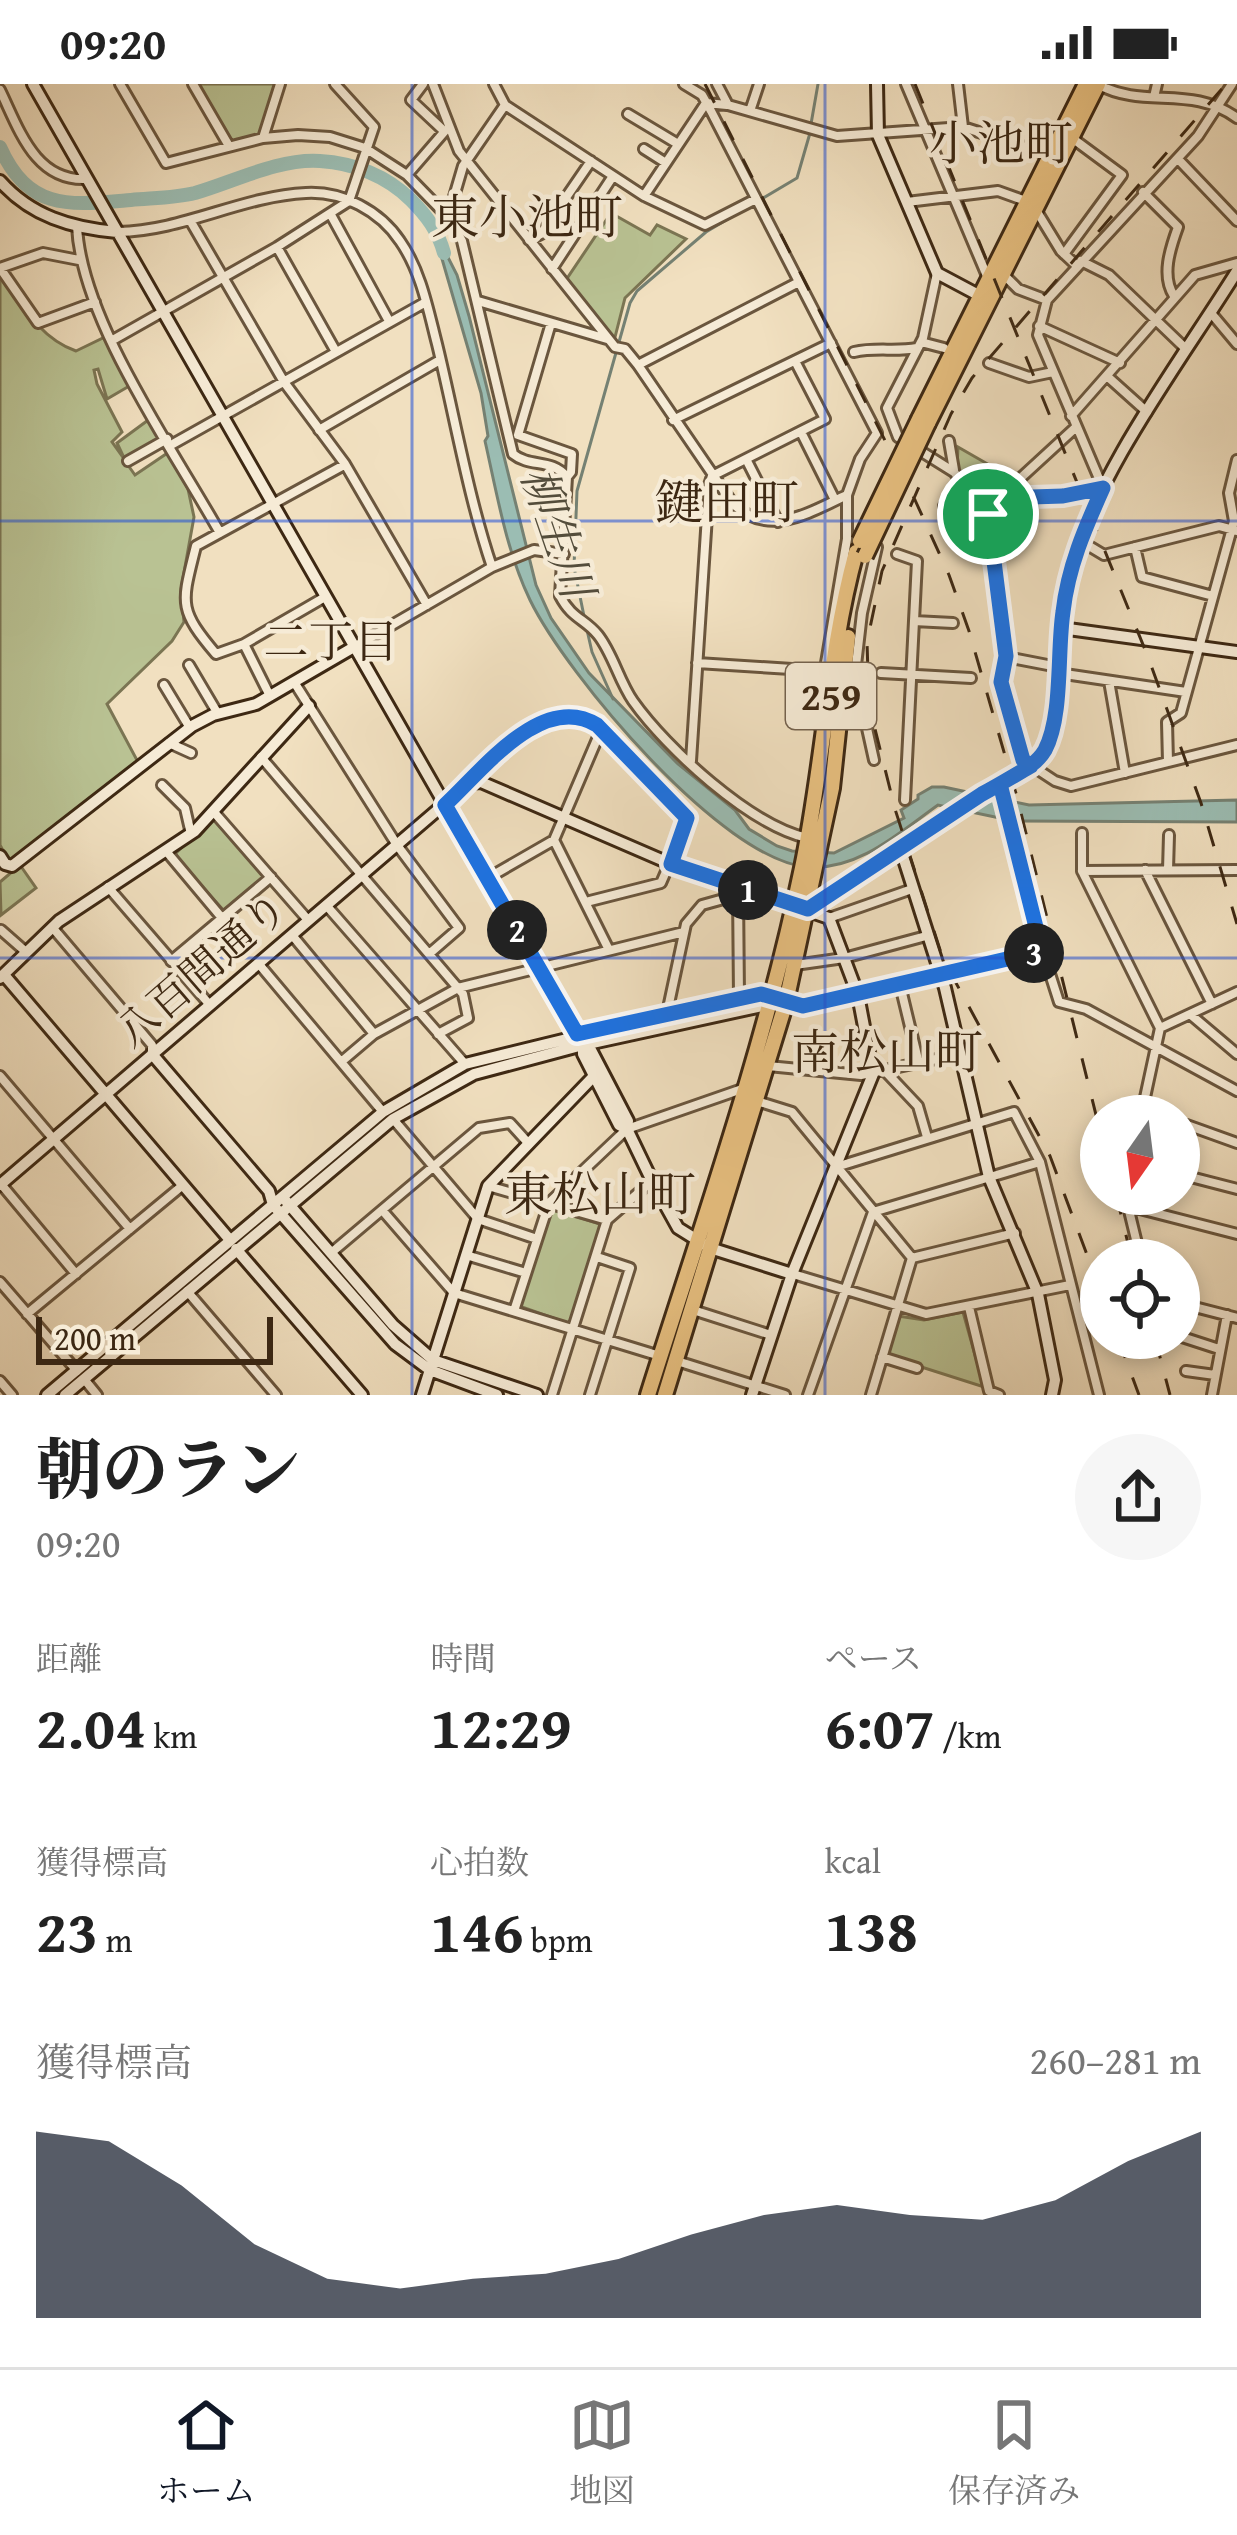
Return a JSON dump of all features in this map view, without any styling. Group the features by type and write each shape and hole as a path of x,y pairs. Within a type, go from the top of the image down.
{"highway":[{"name":"259","path":"665,1395 668,1358 743,1088 776,1001 801,907 846,594 995,277 1098,84"},
{"name":"259","path":"1031,205 1080,88"},
{"name":"259","path":"812,841 866,549"},
{"name":"259","path":"648,1395 691,1310 703,1245 758,1101 768,1066 776,1001 795,965 801,907"}],"street":[{"path":"33,84 538,968 580,1040 591,1050 671,1219 703,1245 926,1314 1070,1285"},
{"path":"120,84 166,163 263,138 330,137 407,175 448,217 462,241 513,454 525,461 554,464 567,476"},
{"path":"193,84 229,146"},
{"path":"263,138 280,84"},
{"path":"111,341 350,201 374,127 335,84"},
{"path":"423,84 411,100 447,128"},
{"path":"433,84 447,128 466,160 552,269 638,365 741,512 778,523 847,495"},
{"path":"494,84 505,105 644,196 705,225 755,203"},
{"path":"683,84 704,99 852,137 962,127 1051,155"},
{"path":"696,84 877,433 860,459 847,495 866,549 855,674 874,760"},
{"path":"717,84 728,105"},
{"path":"750,111 759,84"},
{"path":"877,84 878,135 937,273 920,345 890,402 890,422 898,437 957,475 988,514 1006,656 1001,682 1023,760 1071,786 1237,745"},
{"path":"906,84 995,277 1047,300"},
{"path":"958,84 962,127"},
{"path":"1098,84 1126,98 1184,96 1220,106 1237,118"},
{"path":"1154,97 1156,84"},
{"path":"1103,488 1038,335 1047,300 1178,158 1232,84"},
{"path":"0,90 25,142 41,163 59,176 88,180"},
{"path":"644,196 704,99"},
{"path":"448,217 466,160 505,105"},
{"path":"628,114 678,144"},
{"path":"407,175 447,128"},
{"path":"1064,254 1122,175 1071,137"},
{"path":"644,149 666,163"},
{"path":"1178,158 1237,220"},
{"path":"529,240 541,234 591,161"},
{"path":"552,269 613,176"},
{"path":"0,181 33,211 77,225 115,228 190,222 313,193 350,201 377,216 400,240 426,302 492,568"},
{"path":"907,202 998,191 1031,205 1064,254 1108,275 1187,350"},
{"path":"1143,192 1178,227 1168,266 1168,289 1174,296"},
{"path":"331,215 389,321"},
{"path":"190,222 284,382 345,464 427,604"},
{"path":"77,225 79,260 111,341 220,533"},
{"path":"277,247 335,351"},
{"path":"79,260 43,253 0,268 38,323 95,302"},
{"path":"1071,416 1195,275 1237,267"},
{"path":"801,907 1031,766 1050,736 1061,628 1079,540 1103,488 1237,267"},
{"path":"937,273 985,298"},
{"path":"638,365 799,282"},
{"path":"477,301 616,345"},
{"path":"128,461 224,416 426,302"},
{"path":"1211,313 1237,344"},
{"path":"551,323 518,435 572,454 560,596 569,613 600,637 633,701 691,761 748,812 785,833 812,841"},
{"path":"1039,326 1120,364"},
{"path":"673,420 831,343"},
{"path":"854,352 874,347 894,352 920,345 944,347"},
{"path":"319,430 440,360"},
{"path":"712,476 825,419 795,361"},
{"path":"989,364 1029,377 1053,372"},
{"path":"1108,377 1148,412"},
{"path":"988,514 998,498 1075,428"},
{"path":"800,432 836,500"},
{"path":"944,506 957,475 949,441"},
{"path":"746,459 778,523"},
{"path":"1168,762 1167,722 1181,713 1234,530 1229,493 1237,460"},
{"path":"325,597 244,644 216,654 188,621 185,588 196,546 345,464"},
{"path":"691,761 712,476"},
{"path":"998,498 1063,496 1103,488"},
{"path":"1079,540 1104,554 1219,526 1234,530"},
{"path":"1135,547 1142,577 1213,596"},
{"path":"826,727 818,725 817,716 823,671 866,549"},
{"path":"0,877 190,728 270,697 503,561 534,550 564,554"},
{"path":"897,554 917,561 905,800"},
{"path":"914,621 953,623"},
{"path":"1061,628 1237,652"},
{"path":"244,644 270,697"},
{"path":"1006,656 1109,681 1186,692"},
{"path":"697,663 823,671"},
{"path":"189,665 218,714"},
{"path":"880,673 970,678"},
{"path":"842,687 855,674"},
{"path":"1109,681 1125,773"},
{"path":"295,682 398,845 459,928 429,954"},
{"path":"164,686 190,728"},
{"path":"310,706 190,834 52,927 2,977 359,1394"},
{"path":"469,783 548,719 584,718 687,818 661,884 586,902"},
{"path":"488,878 554,840 601,730"},
{"path":"168,743 190,753"},
{"path":"261,757 458,988 468,1018 438,1034"},
{"path":"469,783 481,782 738,891 829,918 912,889"},
{"name":"八百間通り","path":"0,1185 469,783"},
{"path":"1000,784 1059,1002 1086,1009 1237,1090"},
{"path":"163,785 185,808 190,834"},
{"path":"212,810 308,920"},
{"path":"1082,833 1082,871 1160,1028 1146,1095"},
{"path":"1168,870 1169,835"},
{"path":"554,840 609,950"},
{"path":"900,847 960,1054 989,1177 1038,1294 1055,1380 1052,1395"},
{"path":"166,851 222,918"},
{"path":"0,856 12,866"},
{"path":"1144,870 1211,1004"},
{"path":"1082,871 1237,870"},
{"path":"171,961 271,878"},
{"path":"109,887 209,1004"},
{"path":"667,1013 686,924 702,905 738,891"},
{"path":"738,891 740,998"},
{"path":"326,905 466,1064"},
{"path":"829,918 858,994 879,1072 918,1106 927,1138"},
{"path":"52,927 379,1327 431,1365 492,1389 537,1395"},
{"path":"1,930 27,953"},
{"path":"340,1062 374,1034 458,988 684,932"},
{"path":"292,935 374,1034"},
{"path":"795,965 844,958 926,936"},
{"path":"388,1115 474,1074 667,1013 761,994 803,1006 1042,951"},
{"path":"258,964 478,1220 537,1239"},
{"path":"900,986 919,1064"},
{"path":"1160,1028 1237,992"},
{"path":"65,1395 80,1375 280,1203 388,1115 466,1064 776,1001"},
{"path":"1191,1015 1237,1054"},
{"path":"580,1040 619,1125 627,1129"},
{"path":"768,1066 879,1072 960,1054"},
{"path":"753,1390 792,1274 879,1072"},
{"path":"422,1395 488,1186 594,1076"},
{"path":"1,1080 130,1229"},
{"path":"514,1311 548,1203 627,1129 743,1088"},
{"path":"758,1101 792,1112 913,1258"},
{"path":"836,1167 1014,1112 1040,1162 1099,1395"},
{"path":"332,1252 484,1126 510,1123 529,1144"},
{"path":"1200,1130 1237,1144"},
{"path":"873,1212 1040,1162"},
{"path":"1200,1180 1237,1190"},
{"path":"552,1395 607,1220 652,1181"},
{"path":"0,1185 76,1274"},
{"path":"27,1314 184,1185"},
{"path":"488,1186 607,1220"},
{"path":"280,1203 332,1252 431,1365"},
{"path":"382,1210 454,1293 668,1358 753,1390 785,1395"},
{"path":"808,1395 873,1212"},
{"path":"1163,1215 1237,1234"},
{"path":"913,1258 1015,1233"},
{"path":"47,1395 80,1375 186,1291 233,1245"},
{"path":"466,1255 526,1273"},
{"path":"590,1395 630,1268 597,1257"},
{"path":"871,1395 913,1258"},
{"path":"0,1282 98,1395"},
{"path":"186,1291 275,1395"},
{"path":"969,1306 989,1391 999,1395"},
{"path":"1200,1308 1232,1316 1212,1395"},
{"path":"691,1310 771,1335"},
{"path":"1200,1343 1220,1349"},
{"path":"882,1357 917,1368"},
{"path":"1186,1372 1215,1375"},
{"path":"0,1381 12,1395"}],"green space":[{"path":"199,84 277,84 262,135 229,141"},
{"path":"611,213 650,235 657,225 686,239 625,298 614,341 566,280"},
{"path":"0,273 32,319 63,345 76,351 105,337 131,385 107,399 98,369 94,370 97,384 122,432 112,442 125,460 117,443 151,418 163,438 125,461 135,475 169,452 188,489 194,517 181,589 184,622 172,641 107,704 138,762 12,859 0,845"},
{"path":"958,447 1012,478 993,498 979,498 957,468"},
{"path":"212,818 264,874 225,912 174,855"},
{"path":"20,865 36,888 1,915 0,882"},
{"path":"553,1209 603,1225 570,1324 519,1306"},
{"path":"963,1312 984,1387 890,1357 898,1316 924,1320"}],"water":[{"path":"433,228 457,275 536,585 551,618 589,673 678,764 735,810 749,829 792,851 834,853 904,818 901,810 932,787 1029,805 1237,800 1237,822 1014,821 938,805 861,856 826,867 773,857 733,833 650,759 611,715 530,600 503,522 485,441 481,393"}],"waterway":[{"path":"811,124 818,84"},
{"path":"585,621 574,567 577,491 630,303 637,291 706,232 797,178 810,133"},
{"name":"柳生川","path":"0,147 24,183 38,194 71,203 187,195 289,163 345,165 369,172 402,192 431,224 444,253"},
{"path":"587,630 613,699"}],"railway":[{"path":"705,84 949,575 1017,797 1091,1095"},
{"path":"915,84 1148,657 1201,803 1237,924"},
{"path":"1081,1239 1050,1156 943,959 895,809 869,705 867,642 882,571 951,414 972,378 1226,84"},
{"path":"1121,1215 1127,1239"},
{"path":"1126,1359 1139,1395"},
{"path":"1161,1359 1170,1395"}],"district":[{"name":"小池町","path":"1001,143"},
{"name":"東小池町","path":"527,217"},
{"name":"鍵田町","path":"727,502"},
{"name":"二丁目","path":"331,641"},
{"name":"南松山町","path":"887,1052"},
{"name":"東松山町","path":"600,1194"}],"route":[{"path":"988,514 998,498 1063,496 1103,488 1079,540 1066,592 1046,748 1031,766 1000,784 1042,951 803,1006 761,994 577,1034 445,805 535,726 563,716 584,718 597,725 687,818 671,864 808,909 820,903 874,863 982,794 1031,766 1023,760 1001,682 1006,656 988,514"}]}
